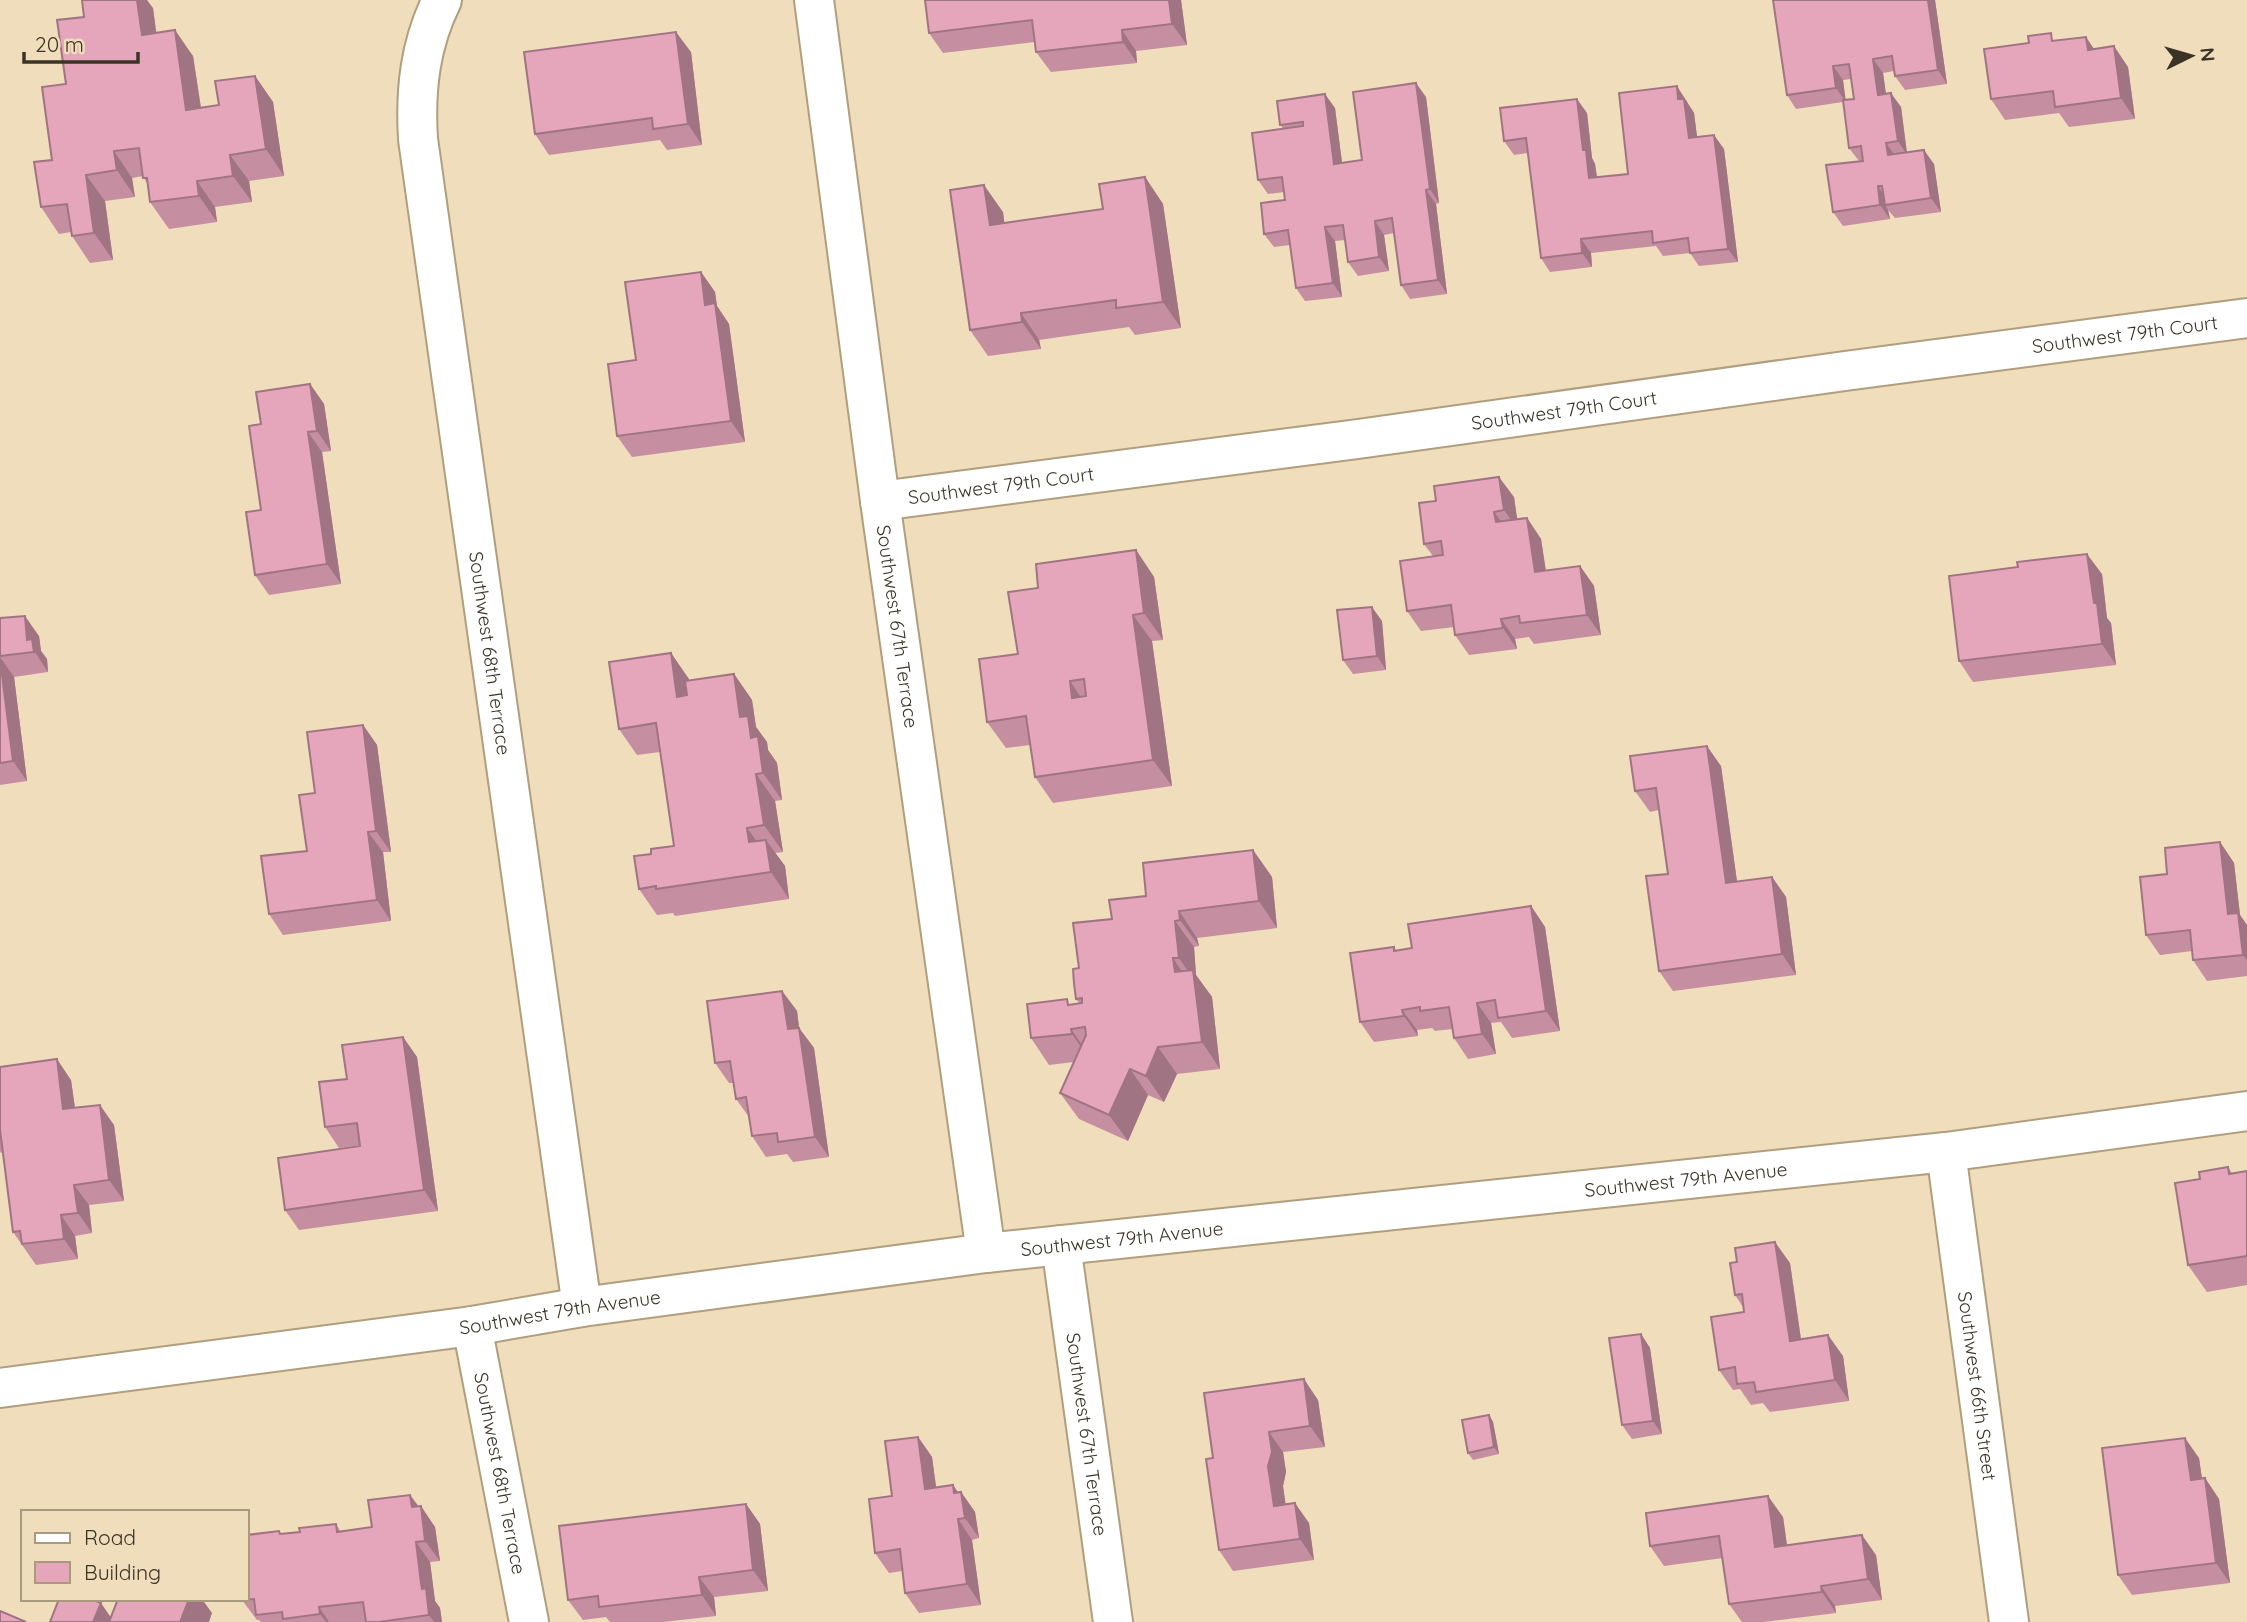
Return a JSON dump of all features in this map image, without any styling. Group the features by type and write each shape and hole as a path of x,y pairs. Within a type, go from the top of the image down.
{"street":[{"name":"Southwest 68th Terrace","path":"442,0 432,20 419,77 416,106 418,139 582,1307"},
{"name":"Southwest 67th Terrace","path":"814,0 880,501 986,1253"},
{"name":"Southwest 79th Court","path":"880,501 2247,318"},
{"name":"Southwest 79th Avenue","path":"0,1388 472,1326 582,1307 986,1253 1946,1152 2247,1111"},
{"name":"Southwest 66th Street","path":"1946,1152 2009,1622"},
{"name":"Southwest 67th Terrace","path":"1061,1245 1114,1622"},
{"name":"Southwest 68th Terrace","path":"472,1326 529,1622"}],"building":[{"path":"82,0 137,0 142,35 175,30 186,110 219,105 215,81 255,76 266,149 230,155 233,176 197,181 199,196 150,202 139,148 114,151 117,170 86,175 94,233 72,236 67,204 41,207 34,162 52,160 42,87 66,84 57,20 84,17"},
{"path":"925,0 1169,0 1172,24 1122,30 1123,42 1036,52 1032,20 929,33"},
{"path":"1773,0 1928,0 1938,70 1895,76 1892,56 1873,59 1878,95 1891,93 1898,141 1886,143 1888,155 1924,150 1931,198 1885,205 1882,186 1878,186 1880,205 1833,212 1826,165 1863,161 1861,146 1849,148 1843,100 1854,99 1849,64 1833,66 1836,88 1787,95"},
{"path":"676,32 688,124 653,129 652,118 535,134 524,52"},
{"path":"2051,33 2052,41 2086,37 2088,50 2114,46 2121,98 2055,107 2053,91 1991,99 1984,49 2029,43 2028,36"},
{"path":"1416,83 1430,189 1426,190 1438,280 1401,285 1392,218 1375,221 1379,257 1348,262 1343,225 1325,227 1333,283 1296,288 1288,230 1264,234 1261,203 1285,200 1282,177 1258,180 1252,133 1303,126 1303,122 1280,125 1277,101 1325,94 1334,164 1362,160 1353,92"},
{"path":"1677,86 1678,99 1684,99 1689,138 1714,135 1728,249 1690,253 1688,238 1653,243 1652,231 1581,239 1582,253 1541,258 1526,138 1504,141 1500,108 1577,99 1589,178 1628,174 1619,93"},
{"path":"1145,177 1163,302 1116,308 1116,300 1021,313 1022,322 970,330 950,190 984,185 990,225 1103,209 1099,184"},
{"path":"701,272 705,305 715,303 731,421 617,436 608,364 636,360 625,282"},
{"path":"310,384 317,431 308,432 327,564 255,575 246,512 261,510 249,426 261,424 256,392"},
{"path":"1499,477 1504,510 1494,512 1496,522 1527,518 1535,572 1580,566 1587,615 1520,623 1519,616 1501,619 1503,628 1455,635 1451,605 1407,611 1400,561 1443,555 1441,541 1424,544 1419,503 1436,501 1434,486"},
{"path":"1136,550 1144,613 1133,615 1153,760 1035,777 1026,716 987,722 979,659 1018,654 1008,592 1038,588 1036,564","holes":["1084,679 1086,696 1072,698 1070,681"]},
{"path":"2087,554 2102,644 1959,661 1949,576 2018,567 2017,562"},
{"path":"1372,607 1377,656 1343,660 1337,610"},
{"path":"25,616 27,640 32,639 34,652 0,656 0,618"},
{"path":"671,653 677,697 687,695 685,681 734,674 740,717 748,716 751,738 758,736 763,773 756,774 764,825 747,828 749,842 766,840 771,872 656,889 656,886 639,889 634,856 651,854 651,849 674,846 656,723 619,729 609,662"},
{"path":"0,659 13,761 0,763"},
{"path":"363,725 376,831 368,832 377,900 269,914 261,856 307,851 299,795 315,793 307,732"},
{"path":"1707,746 1726,883 1772,877 1782,954 1659,971 1646,876 1668,874 1656,788 1635,791 1630,756"},
{"path":"2220,842 2228,914 2238,913 2243,955 2193,960 2190,930 2146,935 2140,877 2167,874 2165,848"},
{"path":"1253,850 1259,901 1179,911 1180,920 1175,921 1179,958 1173,958 1175,972 1193,970 1202,1042 1158,1047 1146,1076 1130,1069 1109,1115 1060,1093 1086,1035 1085,1027 1071,1029 1072,1034 1031,1038 1027,1004 1067,999 1068,1005 1082,1003 1082,998 1076,999 1074,984 1073,969 1079,968 1073,923 1112,919 1109,900 1146,896 1143,863"},
{"path":"1531,906 1546,1011 1498,1018 1495,1000 1477,1003 1482,1034 1454,1038 1449,1007 1420,1011 1420,1007 1402,1010 1404,1016 1360,1022 1350,953 1394,947 1394,951 1412,948 1408,924"},
{"path":"782,991 788,1029 799,1028 815,1137 778,1142 777,1133 752,1136 746,1097 736,1099 730,1061 715,1063 707,1001"},
{"path":"403,1037 424,1190 285,1210 278,1158 360,1146 357,1123 325,1127 319,1082 347,1079 342,1045"},
{"path":"57,1059 63,1109 100,1105 109,1180 74,1185 78,1213 61,1215 64,1239 22,1244 20,1231 13,1232 0,1130 0,1067"},
{"path":"2228,1167 2229,1174 2247,1171 2247,1256 2188,1265 2175,1183 2200,1179 2199,1172"},
{"path":"1775,1242 1790,1341 1828,1335 1835,1380 1756,1392 1754,1382 1737,1384 1735,1367 1719,1370 1711,1317 1744,1312 1742,1294 1735,1295 1730,1263 1737,1262 1735,1248"},
{"path":"1641,1334 1653,1421 1622,1425 1609,1338"},
{"path":"1304,1379 1310,1426 1269,1432 1272,1452 1268,1466 1274,1506 1295,1503 1300,1539 1219,1550 1206,1459 1213,1458 1204,1393"},
{"path":"1489,1415 1494,1447 1468,1453 1462,1420"},
{"path":"918,1437 925,1489 953,1485 954,1493 961,1492 965,1518 958,1519 967,1584 905,1593 900,1549 875,1553 869,1499 892,1496 885,1441"},
{"path":"2185,1438 2191,1480 2205,1478 2216,1563 2118,1575 2102,1448"},
{"path":"410,1495 412,1507 421,1506 425,1541 416,1542 422,1589 426,1588 429,1615 366,1622 363,1602 319,1607 320,1614 283,1619 282,1612 256,1615 254,1599 248,1600 248,1535 279,1531 280,1534 300,1532 299,1528 336,1524 337,1532 372,1527 368,1500"},
{"path":"1768,1496 1775,1547 1862,1535 1868,1579 1821,1586 1822,1592 1729,1604 1719,1536 1650,1546 1646,1513"},
{"path":"746,1504 753,1570 699,1577 702,1595 599,1607 598,1596 568,1600 559,1526"},
{"path":"58,1601 101,1603 93,1622 50,1622"},
{"path":"117,1601 188,1601 180,1622 109,1622"},
{"path":"0,1611 26,1622 0,1622"}]}
